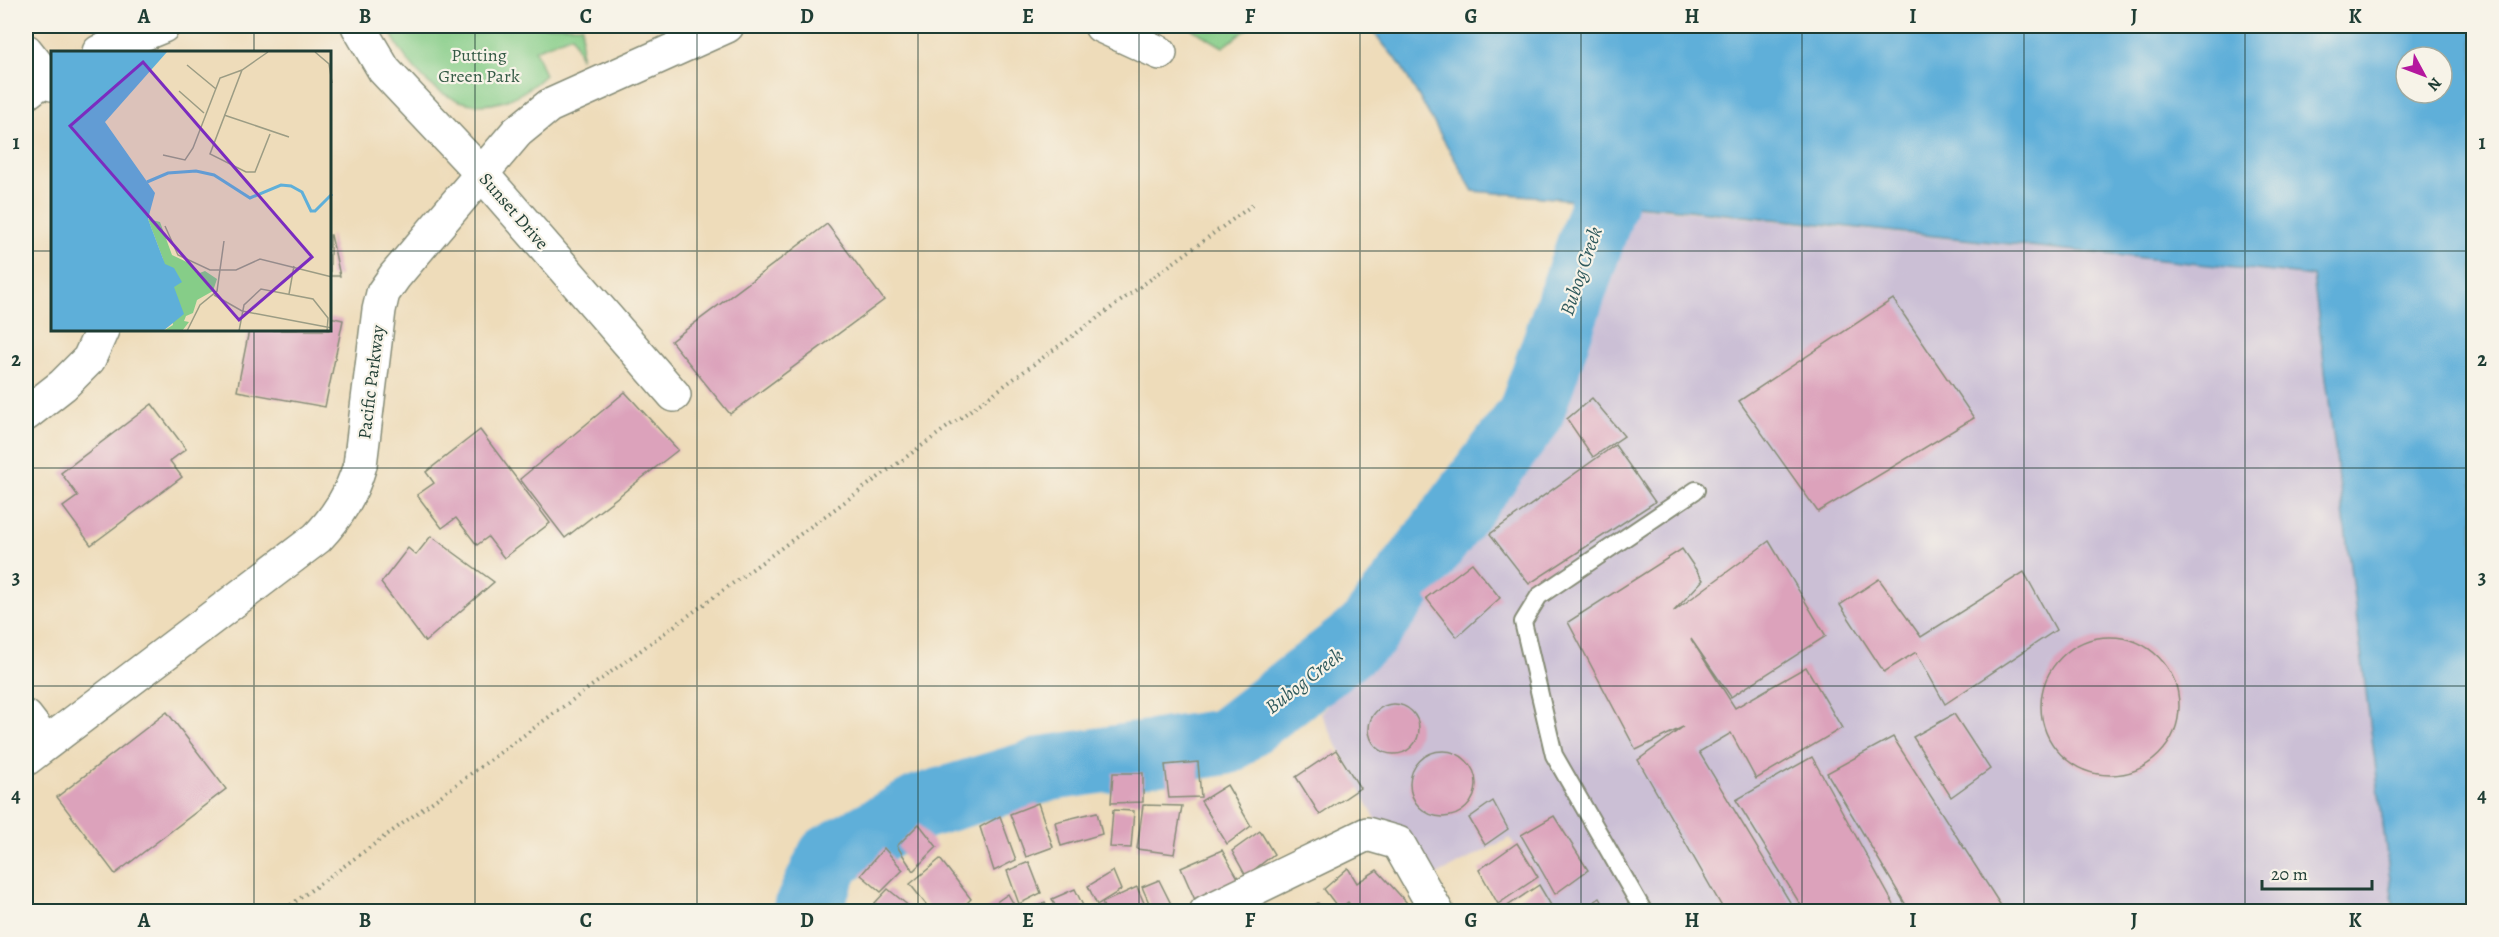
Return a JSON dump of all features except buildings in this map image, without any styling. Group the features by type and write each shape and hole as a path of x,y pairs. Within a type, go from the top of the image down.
{"street":[{"path":"101,51 163,26"},
{"name":"Sunset Drive","path":"358,26 384,70 481,173 674,395"},
{"name":"Pacific Parkway","path":"36,751 317,538 338,516 352,491 360,465 383,293 517,132 549,106 727,26"},
{"path":"1101,26 1160,53"},
{"path":"26,51 44,82"},
{"path":"26,414 63,385 89,359 101,332"},
{"path":"26,717 36,751"},
{"path":"1206,912 1367,834 1398,843 1437,912"}],"lane":[{"path":"1644,912 1554,755 1522,622 1539,596 1696,490"}],"path":[{"path":"281,912 1254,204"}],"shaded area":[{"path":"1604,203 2313,276 2394,911 1556,911 1510,838 1411,888 1321,714 1530,415"}],"green space":[{"name":"Putting Green Park","path":"387,26 582,26 581,59 572,35 535,50 545,75 521,93 498,103 475,104 454,99 434,87 416,71"},
{"path":"1187,26 1251,26 1223,47"}],"water":[{"path":"1368,26 2473,26 2473,911 2394,911 2313,276 1669,208 1473,191 1400,64"}],"waterway":[{"name":"Bubog Creek","path":"805,912 830,857 920,807 1050,768 1225,742 1367,632 1530,415 1604,203"}]}
